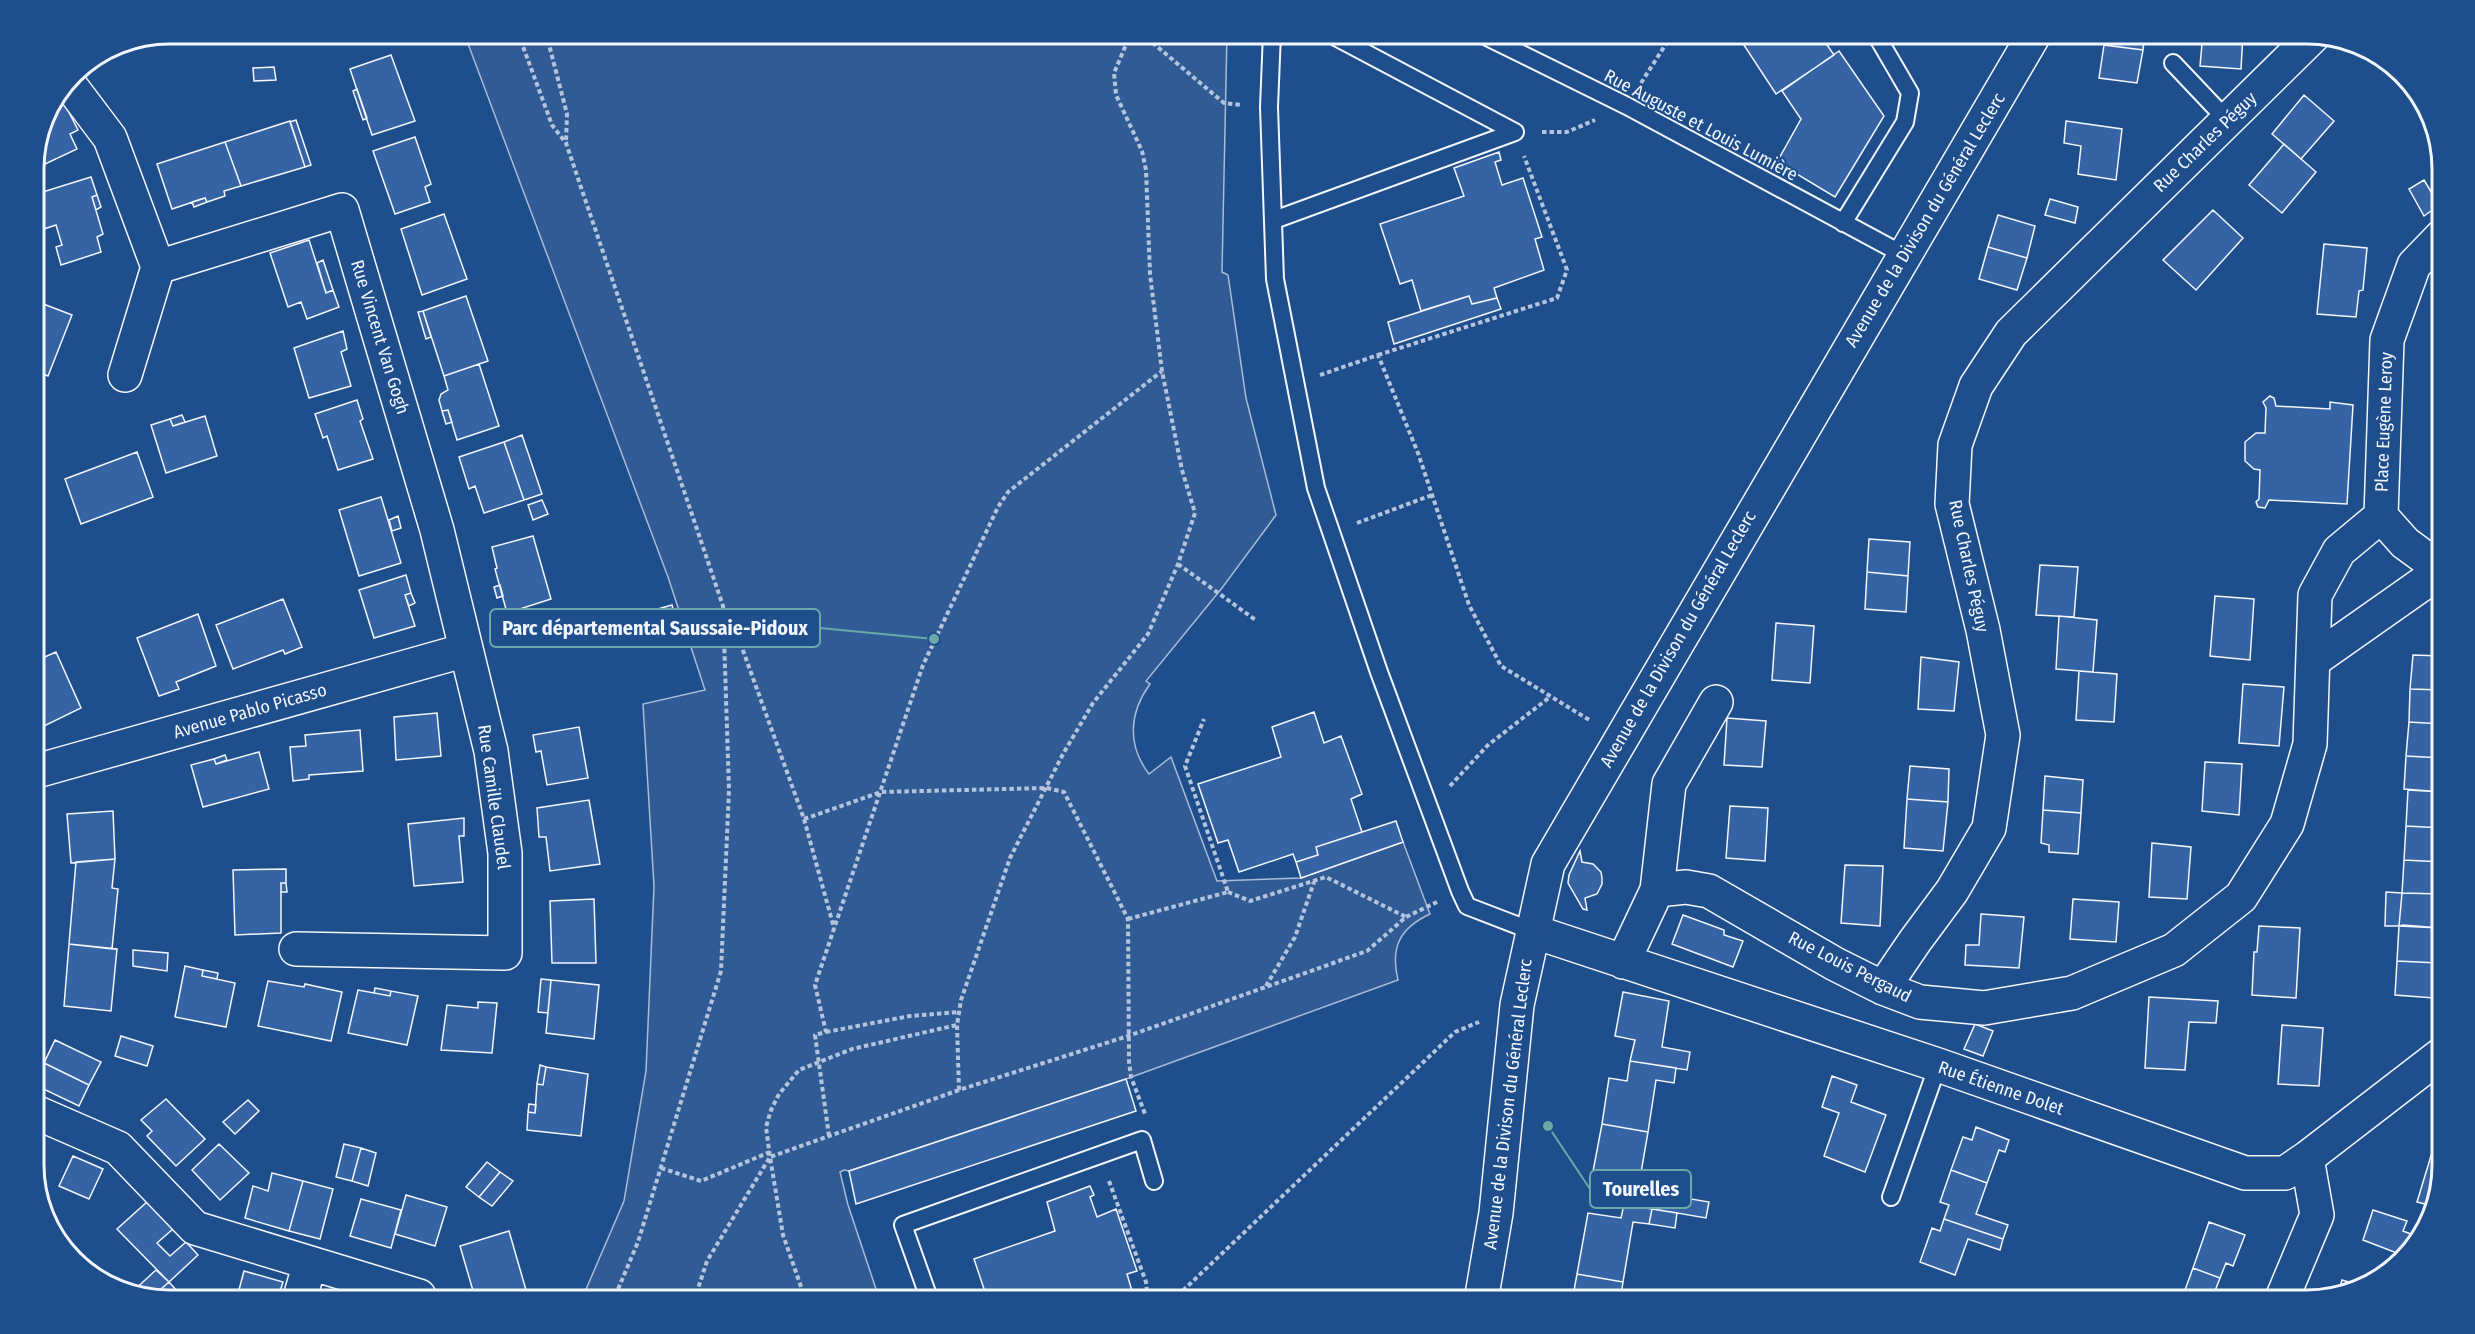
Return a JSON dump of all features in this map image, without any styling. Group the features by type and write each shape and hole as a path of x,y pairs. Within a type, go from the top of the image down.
{"street":[{"name":"Avenue de la Divison du Général Leclerc","path":"1483,1290 1496,1214 1517,1005 1548,864 2029,44"},
{"name":"Rue Charles Péguy","path":"1883,988 1952,891 1989,828 2003,735 1983,630 1952,504 1955,445 1976,386 2010,333 2305,44"},
{"path":"72,88 110,138 158,267 125,375"},
{"name":"Rue Vincent Van Gogh","path":"158,267 342,210 437,530 466,650"},
{"name":"Place Eugène Leroy","path":"2431,247 2414,265 2387,340 2381,516 2405,543 2431,562"},
{"name":"Place Eugène Leroy","path":"2314,660 2315,594 2338,551 2381,516"},
{"name":"Place Eugène Leroy","path":"2314,660 2431,577"},
{"name":"Avenue Pablo Picasso","path":"44,769 466,650"},
{"name":"Rue Camille Claudel","path":"296,949 505,953 505,853 492,751 466,650"},
{"name":"Rue Louis Pergaud","path":"1657,890 1686,887 1709,891 1835,964 1883,988 1920,1002 1984,1008 2072,993 2174,950 2241,897 2287,824 2310,744 2314,660"},
{"path":"1623,962 1657,890 1670,784 1716,702"},
{"name":"Rue Étienne Dolet","path":"1532,931 1938,1065 2245,1173 2285,1173 2432,1062"},
{"path":"44,1116 118,1148 195,1228 399,1290"},
{"path":"2285,1290 2317,1215 2307,1158"},
{"path":"302,1290 310,1263"}],"lane":[{"path":"1272,44 1269,107 1275,279 1316,488 1426,800 1467,906 1532,931"},
{"path":"1349,44 1515,132"},
{"name":"Rue Auguste et Louis Lumière","path":"1501,44 1627,106 1904,255"},
{"path":"1843,223 1905,122 1910,93 1881,44"},
{"path":"2173,63 2227,120"},
{"path":"1274,220 1515,132"},
{"path":"1891,1197 1938,1065"},
{"path":"926,1290 903,1225 1142,1140 1154,1181"}],"path":[{"path":"522,44 552,125 566,143 723,606 741,645 804,819 834,928"},
{"path":"549,44 567,114 566,143"},
{"path":"958,1090 958,1012 969,972 1010,858 1063,754 1093,703 1148,634 1178,564 1195,513 1182,470 1162,371 1150,274 1146,170 1142,151 1116,95 1114,73 1126,44"},
{"path":"1154,44 1224,103 1269,107"},
{"path":"1295,383 1557,298 1567,270 1515,132 1567,132 1627,106 1666,44"},
{"path":"1378,355 1418,453 1469,605 1501,666 1620,739"},
{"path":"826,1032 815,985 881,792 882,781 923,665 1003,499 1021,480 1162,371"},
{"path":"1332,533 1432,495"},
{"path":"1178,564 1257,621"},
{"path":"618,1290 638,1242 721,971 729,790 723,606"},
{"path":"1426,800 1452,784 1488,745 1550,697"},
{"path":"1204,719 1185,766 1228,892"},
{"path":"804,819 881,792 1047,788 1064,792 1128,919 1128,1036 1131,1077 1148,1121 1142,1140"},
{"path":"1128,919 1228,892 1250,901 1326,877 1407,917"},
{"path":"1265,987 1295,937 1315,881"},
{"path":"661,1168 701,1182 770,1154 829,1136 958,1090 1128,1036 1367,951 1407,917 1460,891"},
{"path":"1184,1290 1455,1032 1517,1005"},
{"path":"829,1136 815,1035 910,1016 958,1012"},
{"path":"802,1290 783,1235 766,1127 779,1094 799,1070 818,1061 884,1041 957,1025"},
{"path":"698,1290 707,1261 770,1154"},
{"path":"1100,1155 1146,1282 1147,1290"}],"shaded area":[{"path":"468,44 1227,44 1222,272 1228,275 1246,398 1276,515 1222,588 1146,681 1150,684 1138,706 1133,729 1134,740 1137,752 1149,774 1171,757 1217,881 1301,878 1403,842 1430,914 1411,926 1400,940 1395,958 1398,980 1126,1079 849,1171 840,1172 848,1205 876,1290 586,1290 624,1201 646,1071 654,886 643,704 705,690 668,577"}],"building":[{"path":"1743,44 1826,44 1834,55 1776,94"},
{"path":"2104,44 2144,44 2143,50"},
{"path":"2202,44 2242,44 2241,69 2200,66"},
{"path":"2104,45 2143,50 2137,83 2099,78"},
{"path":"1839,51 1884,116 1835,197 1777,162 1801,119 1782,91"},
{"path":"391,55 415,121 372,135 350,69"},
{"path":"274,67 276,80 254,81 253,68"},
{"path":"357,89 367,118 363,120 353,91"},
{"path":"2304,95 2334,121 2301,159 2272,134"},
{"path":"63,101 78,130 70,134 77,149 44,165 48,136 56,113"},
{"path":"296,120 311,165 305,167 290,122"},
{"path":"290,121 305,167 241,186 225,142"},
{"path":"2066,121 2122,129 2116,180 2078,174 2081,146 2064,143"},
{"path":"415,137 431,184 425,187 430,202 395,214 373,151"},
{"path":"225,142 241,186 224,191 225,196 207,202 205,198 172,209 157,164"},
{"path":"2284,144 2316,172 2282,213 2249,185"},
{"path":"1499,152 1501,160 1495,162 1502,185 1523,178 1542,237 1535,239 1544,270 1494,288 1497,298 1472,304 1469,296 1421,311 1412,280 1400,284 1380,224 1464,196 1454,168"},
{"path":"91,177 97,195 92,197 103,234 97,237 101,252 61,265 56,247 62,245 56,225 44,229 44,192"},
{"path":"2424,180 2431,192 2431,211 2424,216 2409,189"},
{"path":"97,195 101,207 96,210 92,197"},
{"path":"205,198 207,202 194,207 192,202"},
{"path":"2050,199 2078,207 2075,223 2045,215"},
{"path":"2213,210 2243,238 2196,290 2163,260"},
{"path":"444,214 467,279 422,295 401,229"},
{"path":"1998,215 2035,226 2027,258 1988,247"},
{"path":"309,240 326,293 333,290 339,307 307,319 301,302 288,307 270,253"},
{"path":"2324,244 2367,248 2363,290 2359,291 2356,317 2317,314"},
{"path":"1988,247 2027,258 2017,290 1979,279"},
{"path":"323,260 333,290 326,293 317,263"},
{"path":"466,296 488,361 444,376 423,311"},
{"path":"1469,296 1472,304 1497,298 1501,309 1394,344 1388,322"},
{"path":"44,304 72,315 48,376 44,374"},
{"path":"423,311 431,337 426,339 418,312"},
{"path":"343,331 347,349 341,352 351,386 309,398 294,348"},
{"path":"479,364 499,426 457,440 448,410 442,411 439,400 441,394 448,390 444,376"},
{"path":"2270,396 2274,398 2276,406 2330,409 2330,402 2353,405 2347,504 2269,500 2265,508 2258,507 2256,502 2259,499 2260,470 2254,469 2245,461 2245,442 2256,433 2265,433 2266,408 2263,402"},
{"path":"357,400 363,419 360,421 373,459 338,470 327,436 323,438 315,414"},
{"path":"448,410 452,422 446,424 442,411"},
{"path":"182,415 185,422 173,426 170,419"},
{"path":"205,416 217,456 166,473 151,425 170,419 173,426"},
{"path":"522,435 542,494 524,500 504,442"},
{"path":"504,442 524,500 484,513 475,486 469,489 459,457"},
{"path":"137,452 153,497 81,524 65,479"},
{"path":"381,497 401,563 359,576 339,510"},
{"path":"542,500 548,514 533,520 528,505"},
{"path":"398,516 401,528 392,531 389,520"},
{"path":"533,536 551,599 507,613 495,569 497,568 492,547"},
{"path":"1869,539 1910,542 1908,576 1867,572"},
{"path":"2040,565 2078,567 2074,617 2036,615"},
{"path":"1867,572 1908,576 1906,612 1865,609"},
{"path":"406,575 411,593 405,595 415,626 374,638 359,590"},
{"path":"500,585 503,596 497,598 494,587"},
{"path":"411,593 415,603 409,606 405,595"},
{"path":"2215,596 2254,599 2250,660 2210,656"},
{"path":"283,599 302,647 285,654 283,650 233,669 216,625"},
{"path":"672,605 677,625 645,633 640,614"},
{"path":"198,614 216,666 176,682 179,689 159,696 137,638"},
{"path":"2059,616 2097,620 2093,672 2056,669"},
{"path":"1776,623 1814,626 1810,683 1772,680"},
{"path":"56,652 81,708 44,726 44,657"},
{"path":"2413,655 2431,656 2432,690 2410,689"},
{"path":"1921,657 1959,662 1954,711 1918,709"},
{"path":"2079,671 2117,674 2114,722 2076,720"},
{"path":"2243,684 2284,687 2279,746 2239,743"},
{"path":"2410,689 2432,690 2432,723 2409,722"},
{"path":"1314,712 1324,743 1341,736 1362,794 1351,799 1362,832 1316,847 1318,855 1296,862 1293,854 1239,872 1228,840 1218,843 1198,784 1281,757 1272,727"},
{"path":"437,713 441,756 396,760 394,717"},
{"path":"1727,718 1766,721 1762,767 1724,765"},
{"path":"2409,722 2432,723 2432,757 2406,756"},
{"path":"579,727 588,778 547,785 541,751 536,752 533,735"},
{"path":"360,730 363,771 309,775 309,779 293,781 290,747 306,746 305,735"},
{"path":"259,752 269,789 203,807 191,765 214,759 216,764"},
{"path":"225,755 227,760 216,764 214,759"},
{"path":"2406,756 2432,757 2432,791 2404,789"},
{"path":"2205,762 2242,764 2239,815 2202,811"},
{"path":"1910,766 1949,769 1948,802 1907,799"},
{"path":"2045,776 2083,780 2081,813 2043,810"},
{"path":"2408,790 2432,791 2432,827 2406,826"},
{"path":"1907,799 1948,802 1943,851 1904,848"},
{"path":"589,800 600,864 550,871 546,837 539,837 537,808"},
{"path":"1730,806 1768,808 1765,861 1726,858"},
{"path":"2043,810 2081,813 2078,854 2049,852 2049,845 2041,843"},
{"path":"113,811 115,859 71,863 67,814"},
{"path":"464,818 464,836 459,836 463,882 414,886 408,824"},
{"path":"1396,821 1403,842 1301,878 1296,862 1318,855 1316,847"},
{"path":"2406,826 2432,827 2432,861 2404,860"},
{"path":"2152,843 2191,847 2187,899 2149,897"},
{"path":"1580,851 1582,862 1593,864 1601,872 1602,878 1597,894 1585,898 1587,910 1583,909 1568,883 1569,875"},
{"path":"115,859 112,888 118,889 112,949 69,944 76,862"},
{"path":"2404,860 2432,861 2432,894 2402,893"},
{"path":"1845,865 1883,866 1880,926 1841,923"},
{"path":"286,869 286,883 281,883 281,933 235,935 233,870"},
{"path":"281,883 286,883 287,892 281,892"},
{"path":"2386,892 2402,893 2399,926 2385,926"},
{"path":"2402,893 2432,894 2432,928 2399,926"},
{"path":"594,899 596,963 552,963 550,901"},
{"path":"2073,899 2119,902 2116,942 2070,939"},
{"path":"1981,914 2024,917 2019,968 1965,965 1966,945 1979,945"},
{"path":"1683,915 1724,930 1724,935 1743,941 1733,967 1672,944"},
{"path":"2259,926 2300,928 2296,998 2252,995 2254,952 2257,952"},
{"path":"2399,926 2432,927 2432,963 2397,961"},
{"path":"69,944 117,949 111,1011 64,1006"},
{"path":"133,950 168,953 167,971 133,966"},
{"path":"2397,961 2432,963 2432,998 2395,995"},
{"path":"185,966 203,970 202,976 235,983 226,1027 175,1017"},
{"path":"203,970 218,973 217,979 202,976"},
{"path":"541,979 551,980 548,1013 538,1012"},
{"path":"551,980 599,985 594,1039 546,1033"},
{"path":"268,981 304,987 305,984 342,992 331,1041 258,1026"},
{"path":"375,988 391,991 390,996 374,993"},
{"path":"358,990 390,996 391,991 418,996 407,1045 348,1033"},
{"path":"1623,992 1669,1001 1662,1047 1690,1052 1687,1070 1630,1061 1635,1040 1615,1036"},
{"path":"2149,997 2218,1001 2216,1023 2189,1022 2185,1070 2145,1068"},
{"path":"478,1002 497,1003 492,1053 441,1050 447,1005 478,1008"},
{"path":"1975,1024 1993,1031 1983,1056 1964,1049"},
{"path":"2282,1025 2323,1028 2319,1086 2278,1084"},
{"path":"121,1036 153,1046 147,1066 115,1056"},
{"path":"55,1040 101,1062 89,1085 44,1063"},
{"path":"1630,1061 1676,1068 1674,1083 1656,1080 1648,1132 1602,1124 1609,1078 1627,1081"},
{"path":"44,1063 89,1085 79,1106 44,1089"},
{"path":"540,1065 546,1067 543,1085 537,1084"},
{"path":"546,1067 588,1074 581,1136 527,1130 528,1112 535,1113 537,1084 543,1085"},
{"path":"1832,1076 1857,1085 1851,1102 1886,1115 1865,1172 1824,1156 1839,1113 1822,1107"},
{"path":"1126,1079 1136,1111 856,1204 849,1171"},
{"path":"166,1099 205,1139 176,1166 147,1136 152,1131 141,1120"},
{"path":"248,1100 259,1111 235,1134 223,1122"},
{"path":"529,1104 536,1105 535,1113 528,1112"},
{"path":"1602,1124 1648,1132 1638,1190 1709,1202 1706,1218 1624,1204 1626,1188 1591,1182"},
{"path":"1976,1127 2009,1140 2005,1152 1999,1150 1987,1183 1951,1170 1963,1137 1972,1140"},
{"path":"219,1144 249,1173 220,1200 192,1170"},
{"path":"344,1144 361,1148 352,1181 336,1177"},
{"path":"361,1148 376,1153 368,1186 352,1181"},
{"path":"2432,1153 2425,1204 2417,1202"},
{"path":"73,1156 103,1169 89,1199 59,1186"},
{"path":"487,1162 500,1172 479,1197 466,1187"},
{"path":"1951,1170 1987,1183 1976,1214 2008,1225 2003,1239 1944,1219 1949,1205 1940,1202"},
{"path":"500,1172 513,1181 492,1206 479,1197"},
{"path":"272,1173 303,1181 289,1231 245,1218 253,1186 268,1191"},
{"path":"303,1181 333,1189 320,1239 289,1231"},
{"path":"1090,1186 1094,1195 1090,1197 1097,1217 1116,1209 1137,1271 1127,1274 1132,1290 984,1290 974,1259 1055,1231 1047,1202"},
{"path":"406,1195 447,1207 435,1246 395,1234"},
{"path":"361,1199 401,1210 391,1248 350,1236"},
{"path":"148,1201 174,1228 157,1243 170,1256 186,1242 198,1255 169,1282 117,1229"},
{"path":"1624,1204 1652,1209 1649,1224 1633,1222 1623,1282 1577,1274 1588,1213 1621,1218"},
{"path":"1652,1209 1677,1213 1675,1228 1649,1224"},
{"path":"2373,1210 2407,1221 2403,1231 2411,1234 2396,1253 2363,1240"},
{"path":"1944,1219 2003,1239 2000,1250 1968,1239 1955,1275 1920,1262 1932,1228 1940,1231"},
{"path":"2209,1222 2245,1235 2233,1266 2226,1263 2220,1278 2193,1268"},
{"path":"509,1231 526,1290 473,1290 460,1246"},
{"path":"2193,1268 2220,1278 2215,1290 2185,1290"},
{"path":"156,1270 169,1282 160,1290 138,1286"},
{"path":"244,1271 283,1282 280,1290 239,1290"},
{"path":"1577,1274 1623,1282 1622,1290 1574,1290"},
{"path":"2342,1280 2351,1283 2347,1284 2340,1286"},
{"path":"169,1282 176,1290 168,1290 160,1290"}],"place":[{"name":"Parc départemental Saussaie-Pidoux","path":"934,639"},
{"name":"Tourelles","path":"1548,1126"}]}
